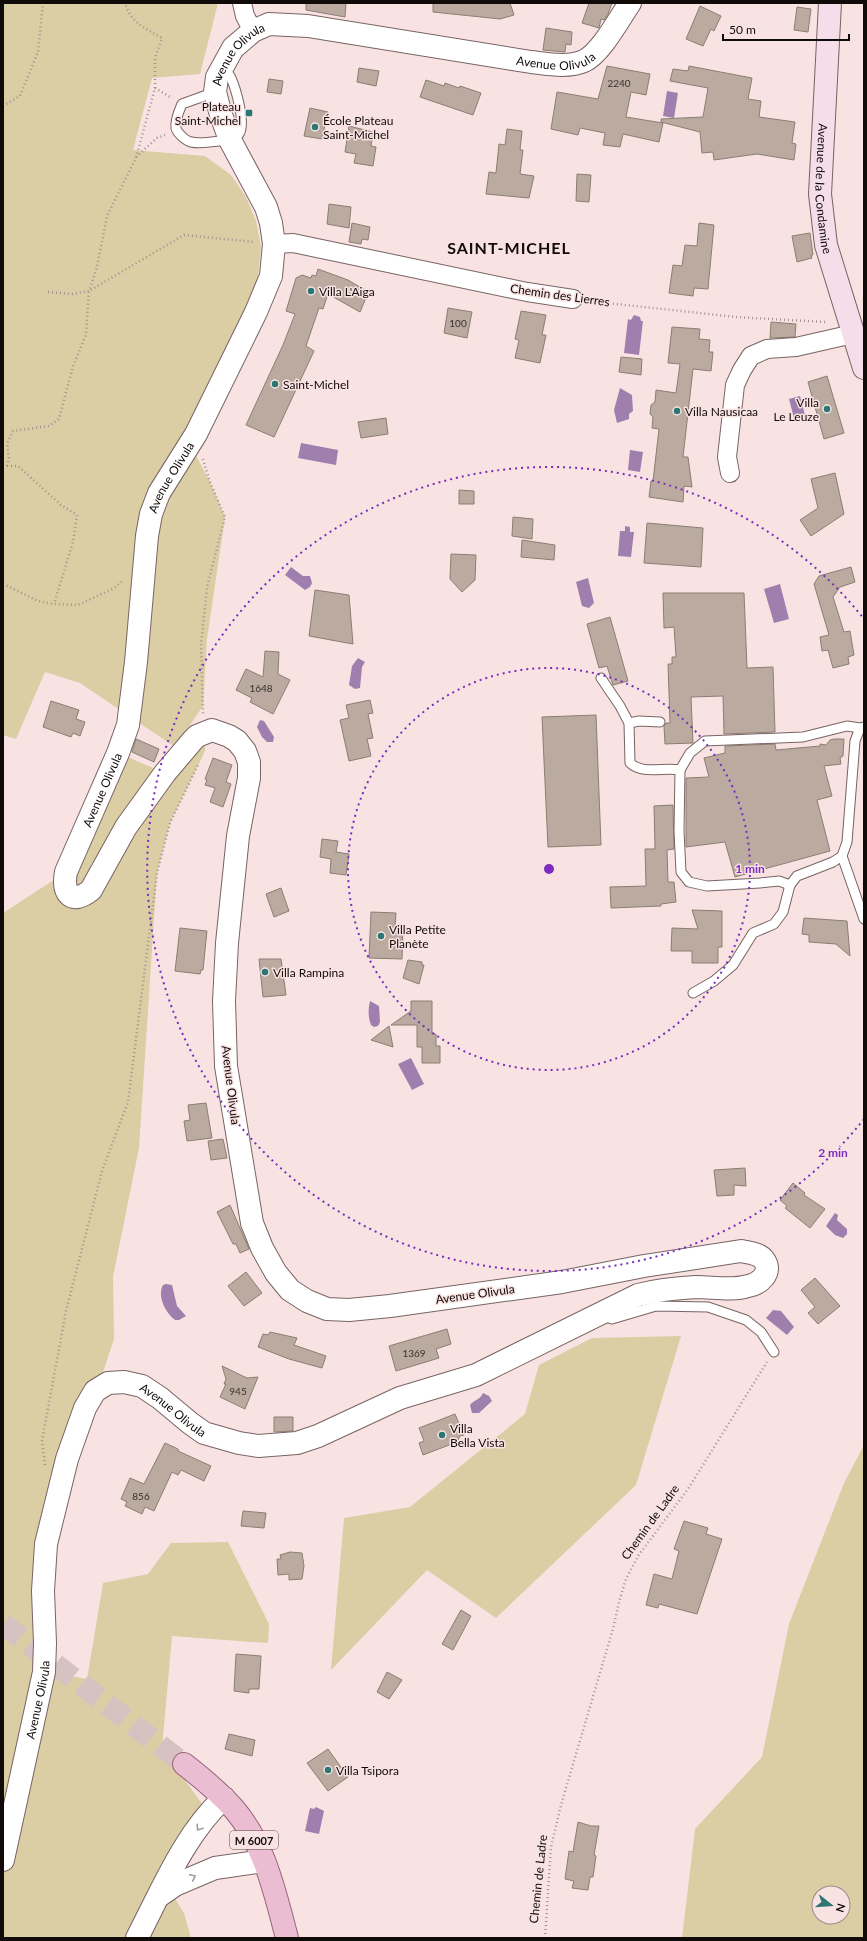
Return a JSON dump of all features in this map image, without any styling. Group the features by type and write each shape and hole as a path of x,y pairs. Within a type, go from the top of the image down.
{"main road":[{"name":"Avenue de la Condamine","path":"830,3 820,194 826,245 864,368"},
{"name":"M 6007","path":"184,1764 224,1798 244,1824 264,1861 287,1938"}],"street":[{"path":"242,3 245,16 253,31"},
{"name":"Avenue Olivula","path":"3,1860 44,1672 43,1591 46,1544 67,1459 85,1408 95,1391 108,1383 124,1382 142,1386 160,1398 204,1433 239,1443 258,1446 297,1443 318,1436 400,1398 476,1375 638,1295 653,1291 695,1287 749,1286 760,1281 766,1274 767,1267 764,1260 753,1253 742,1252 726,1253 644,1266 562,1282 349,1310 327,1309 307,1301 290,1290 276,1273 262,1248 252,1223 226,1066 224,1001 227,943 238,836 249,778 249,762 245,751 237,741 220,732 212,730 205,732 193,740 165,773 126,827 91,890 84,896 77,898 66,892 64,884 66,872 118,753 128,725 133,694 151,514 159,493 196,434 267,288 271,276 274,244 266,207 230,140 220,115 215,92 217,77 233,48 253,31 269,24 308,26 532,62 562,65 584,61 602,46 630,3"},
{"name":"Chemin des Lierres","path":"274,244 293,242 527,292 572,299"},
{"path":"730,474 727,457 735,385 751,356 767,349 796,347 852,329"},
{"path":"137,1938 182,1853 209,1811 224,1798"},
{"path":"159,1896 175,1885 215,1868 264,1861"}],"lane":[{"path":"215,92 182,104 176,118 176,129 182,137 191,142 230,140 239,134 242,128 241,116 230,77 222,66"},
{"path":"601,678 620,706 629,723 630,763 642,770 680,770"},
{"path":"629,723 639,721 660,722"},
{"path":"693,993 714,981 733,965 753,933 774,924 783,912 790,885 797,876 833,862 842,856 847,842 855,741 862,728 846,726 803,738 705,741 690,753 680,770 679,831 681,872 689,882 707,886 760,884 779,881 790,885"},
{"path":"842,856 864,919"},
{"path":"598,1315 612,1319 656,1306 708,1307 746,1320 760,1332 774,1352"}],"path":[{"path":"3,106 20,96 38,52 43,3"},
{"path":"7,466 9,458 7,444 13,431 49,426 59,419 73,366 86,335 89,291 97,267 106,216 136,158 155,88 155,58 162,38 138,24 128,14 125,3"},
{"path":"155,88 182,104"},
{"path":"136,158 157,138 176,129"},
{"path":"48,292 72,294 89,291 184,235 274,244"},
{"name":"Chemin des Lierres","path":"572,299 633,304 736,317 852,329"},
{"path":"196,434 210,482 225,516 207,587 201,645 205,732"},
{"path":"3,466 18,466 61,505 77,515 73,542 54,604"},
{"path":"3,584 38,601 54,604 78,605 114,588 145,564"},
{"path":"46,1470 42,1441 66,1311 102,1171 128,1102 157,873 170,823 199,764"},
{"name":"Chemin de Ladre","path":"545,1938 551,1847 561,1805 613,1630 626,1579 638,1556 688,1489 774,1352"}],"shaded area":[{"path":"3,3 218,3 200,74 152,78 133,150 205,156 231,175 246,197 256,221 261,246 258,277 246,311 185,435 210,482 225,517 207,639 203,706 175,747 80,683 45,672 16,739 3,735"},
{"path":"667,91 678,93 674,118 663,116"},
{"path":"634,315 640,317 641,321 643,321 639,355 624,353 628,319 631,320"},
{"path":"620,388 632,395 633,411 629,414 629,419 617,423 614,410"},
{"path":"800,396 806,419 795,422 789,399"},
{"path":"301,443 338,450 336,465 298,458"},
{"path":"630,450 643,452 640,472 628,470"},
{"path":"625,526 630,527 630,532 634,532 631,557 618,556 620,531 625,531"},
{"path":"291,567 303,576 310,576 312,583 310,587 305,590 285,575"},
{"path":"588,578 594,603 589,608 582,606 576,582"},
{"path":"780,584 789,619 774,623 764,589"},
{"path":"358,658 365,662 362,667 360,688 355,689 349,685 352,666"},
{"path":"260,720 264,721 274,737 273,742 267,742 262,737 257,727"},
{"path":"205,732 205,751 170,823 157,873 139,1148 113,1277 114,1339 100,1381 77,1406 36,1670 87,1679 103,1583 148,1574 171,1543 228,1542 269,1624 268,1643 172,1636 162,1748 205,1808 164,1881 184,1913 191,1938 3,1938 3,913 66,872 118,753 165,773"},
{"path":"370,1001 379,1006 380,1022 378,1026 374,1027 371,1025 369,1016"},
{"path":"411,1058 424,1084 412,1090 398,1064"},
{"path":"835,1213 838,1215 837,1220 847,1229 847,1234 843,1238 835,1235 826,1226"},
{"path":"163,1285 172,1285 177,1306 186,1316 179,1320 175,1320 171,1317 163,1304 161,1289"},
{"path":"773,1310 781,1311 794,1327 787,1335 766,1318"},
{"path":"681,1336 636,1485 496,1618 427,1570 331,1670 344,1518 410,1507 525,1414 539,1365 592,1338"},
{"path":"483,1393 489,1396 492,1401 479,1413 472,1413 470,1405"},
{"path":"864,1445 864,1938 682,1938 695,1829 762,1757 789,1624 844,1483"},
{"path":"316,1807 324,1811 319,1834 305,1831 310,1808 314,1809"}],"building":[{"path":"306,3 346,3 345,17 306,10"},
{"path":"433,3 510,3 514,15 500,19 433,12"},
{"path":"589,3 612,3 604,20 601,19 599,28 582,23"},
{"path":"700,6 721,16 714,31 711,29 703,46 686,39"},
{"path":"797,7 811,9 808,32 794,30"},
{"path":"546,28 572,32 571,45 566,44 565,52 543,50"},
{"path":"607,66 650,74 646,95 631,92 626,117 663,123 659,142 623,134 620,147 603,145 605,133 580,128 578,135 551,129 557,92 598,99"},
{"path":"689,66 752,78 748,99 761,101 759,117 795,122 792,143 796,144 794,160 757,154 714,160 713,152 702,153 700,132 661,122 661,119 703,117 708,88 670,81 673,69 688,71"},
{"path":"359,68 379,71 376,86 357,82"},
{"path":"269,79 283,81 281,94 267,92"},
{"path":"426,80 444,86 445,83 459,88 460,86 481,93 473,115 420,97"},
{"path":"310,108 328,112 322,139 304,136"},
{"path":"349,126 373,132 371,146 376,147 373,166 354,163 356,154 345,152"},
{"path":"507,129 522,131 520,150 523,150 520,174 534,176 529,198 486,194 489,172 496,173 499,144 505,145"},
{"path":"577,174 591,175 589,202 576,201"},
{"path":"329,204 351,207 349,228 327,224"},
{"path":"352,223 370,227 368,240 362,239 361,244 349,242"},
{"path":"699,223 714,225 708,289 694,288 693,296 669,293 673,265 682,266 685,245 697,246"},
{"path":"810,233 813,255 811,255 812,258 797,262 792,236"},
{"path":"318,269 348,280 368,293 360,312 328,294 323,309 319,308 306,346 314,351 274,437 246,425 283,345 295,314 286,311 296,278 302,275 311,278 312,275 316,276"},
{"path":"448,308 472,312 467,338 444,333"},
{"path":"521,311 546,315 542,335 546,335 540,363 515,358 519,340 515,339"},
{"path":"771,322 796,324 795,337 770,338"},
{"path":"672,327 700,329 699,339 710,340 709,352 713,352 711,371 693,369 683,457 688,457 692,487 684,486 683,502 649,497 651,481 653,481 659,429 652,428 653,417 650,414 651,405 655,402 656,390 676,393 680,364 668,363"},
{"path":"621,357 642,359 641,375 619,372"},
{"name":"Villa Le Leuze","path":"827,376 844,433 824,439 808,382"},
{"path":"386,418 388,434 361,438 358,422"},
{"path":"835,473 844,514 811,536 800,520 818,508 811,479"},
{"path":"459,490 474,491 474,504 459,504"},
{"path":"513,517 533,519 532,539 512,536"},
{"path":"647,523 703,528 701,567 644,563"},
{"path":"522,540 555,545 554,560 521,557"},
{"path":"451,554 476,555 475,580 462,592 450,579"},
{"path":"851,567 855,582 840,587 833,597 844,632 850,631 854,655 848,657 849,664 833,668 828,650 822,651 820,637 829,635 814,584 819,576"},
{"path":"315,590 349,595 353,644 309,636"},
{"path":"663,593 744,593 747,668 773,667 775,732 724,734 723,696 691,697 693,743 665,744 664,726 666,723 670,723 668,664 672,664 672,657 676,657 674,627 664,628"},
{"path":"610,617 628,681 613,685 607,666 599,668 587,624"},
{"path":"265,651 279,652 278,674 290,680 273,714 250,702 252,698 236,690 246,669 263,677"},
{"path":"370,700 373,713 368,714 373,738 367,739 371,756 349,761 340,720 349,718 346,705"},
{"path":"51,701 79,710 76,719 85,722 80,736 73,733 71,737 43,727"},
{"path":"596,715 601,845 548,847 542,717"},
{"path":"136,739 159,749 154,762 132,752"},
{"path":"844,739 843,756 840,758 841,764 824,766 832,796 817,800 830,851 735,877 725,842 686,847 686,778 709,777 704,758 725,753 725,746 775,744 776,750 820,746 820,744 826,745 830,740"},
{"path":"213,758 232,765 226,782 231,784 223,807 210,802 215,788 205,785 207,780 205,779"},
{"path":"673,805 674,849 667,850 668,882 674,882 676,902 661,904 661,906 611,908 610,887 646,886 645,849 655,849 654,806"},
{"path":"322,839 338,841 336,852 349,854 346,875 330,873 331,859 320,857"},
{"path":"281,888 289,911 274,917 266,894"},
{"path":"692,910 722,911 722,947 718,947 718,963 692,963 692,951 671,951 672,928 698,929"},
{"name":"Villa Petite Planète","path":"371,912 396,913 395,927 403,928 402,959 369,958"},
{"path":"804,918 847,921 850,956 836,944 809,942 809,935 802,934"},
{"path":"180,928 207,931 203,970 201,970 200,974 175,971"},
{"path":"259,959 281,959 286,995 263,997"},
{"path":"408,960 422,962 422,965 424,965 419,984 403,978"},
{"path":"411,1001 432,1001 432,1034 436,1034 436,1046 440,1046 440,1063 422,1063 422,1047 417,1047 417,1025 391,1025 411,1011"},
{"path":"389,1026 393,1047 371,1040"},
{"path":"206,1103 212,1138 187,1141 184,1121 190,1120 188,1105"},
{"path":"223,1139 227,1158 211,1160 208,1141"},
{"path":"745,1168 746,1186 734,1185 734,1195 717,1196 714,1170"},
{"path":"793,1183 805,1193 804,1195 825,1209 810,1228 785,1208 787,1206 780,1200"},
{"path":"230,1205 249,1249 240,1253 236,1244 233,1244 217,1212"},
{"path":"246,1272 262,1293 244,1306 228,1286"},
{"path":"815,1278 840,1306 818,1324 808,1313 815,1307 801,1290"},
{"path":"447,1329 451,1344 436,1349 439,1358 396,1371 389,1346"},
{"path":"270,1332 297,1338 294,1345 326,1356 322,1368 289,1359 258,1347 263,1334 268,1335"},
{"path":"222,1366 247,1378 258,1377 245,1409 220,1397 226,1384 224,1384 226,1379"},
{"name":"Villa Bella Vista","path":"455,1414 464,1435 460,1436 457,1442 423,1455 419,1443 424,1441 419,1428"},
{"path":"274,1417 293,1417 293,1431 274,1432"},
{"path":"165,1443 178,1449 178,1451 211,1466 204,1481 181,1470 178,1475 172,1472 154,1511 145,1507 142,1514 125,1506 127,1502 121,1499 130,1478 144,1484"},
{"path":"243,1511 266,1513 264,1528 241,1526"},
{"path":"684,1521 708,1528 706,1534 722,1539 697,1614 659,1604 658,1608 646,1605 654,1574 672,1579 679,1551 674,1549"},
{"path":"290,1552 302,1553 304,1566 302,1579 289,1580 289,1574 278,1575 277,1559 281,1559 280,1555"},
{"path":"461,1610 471,1616 453,1650 442,1644"},
{"path":"236,1654 261,1656 259,1689 249,1689 249,1693 234,1691"},
{"path":"387,1672 402,1680 389,1699 377,1692"},
{"path":"229,1734 255,1740 252,1756 225,1749"},
{"name":"Villa Tsipora","path":"328,1749 348,1777 328,1791 307,1763"},
{"path":"578,1822 591,1826 599,1826 594,1855 596,1856 593,1877 590,1877 588,1890 572,1888 574,1881 565,1879 569,1851 573,1852"}],"tunnel":[{"path":"3,1624 184,1764"}],"place":[{"name":"Plateau Saint-Michel","path":"249,113"},
{"name":"École Plateau Saint-Michel","path":"315,127"},
{"name":"Villa L'Aiga","path":"311,291"},
{"name":"Saint-Michel","path":"275,384"},
{"name":"Villa Le Leuze","path":"827,409"},
{"name":"Villa Nausicaa","path":"677,411"},
{"name":"Villa Petite Planète","path":"381,936"},
{"name":"Villa Rampina","path":"265,972"},
{"name":"Villa Bella Vista","path":"442,1435"},
{"name":"Villa Tsipora","path":"328,1770"}],"district":[{"name":"SAINT-MICHEL","path":"509,247"}]}
